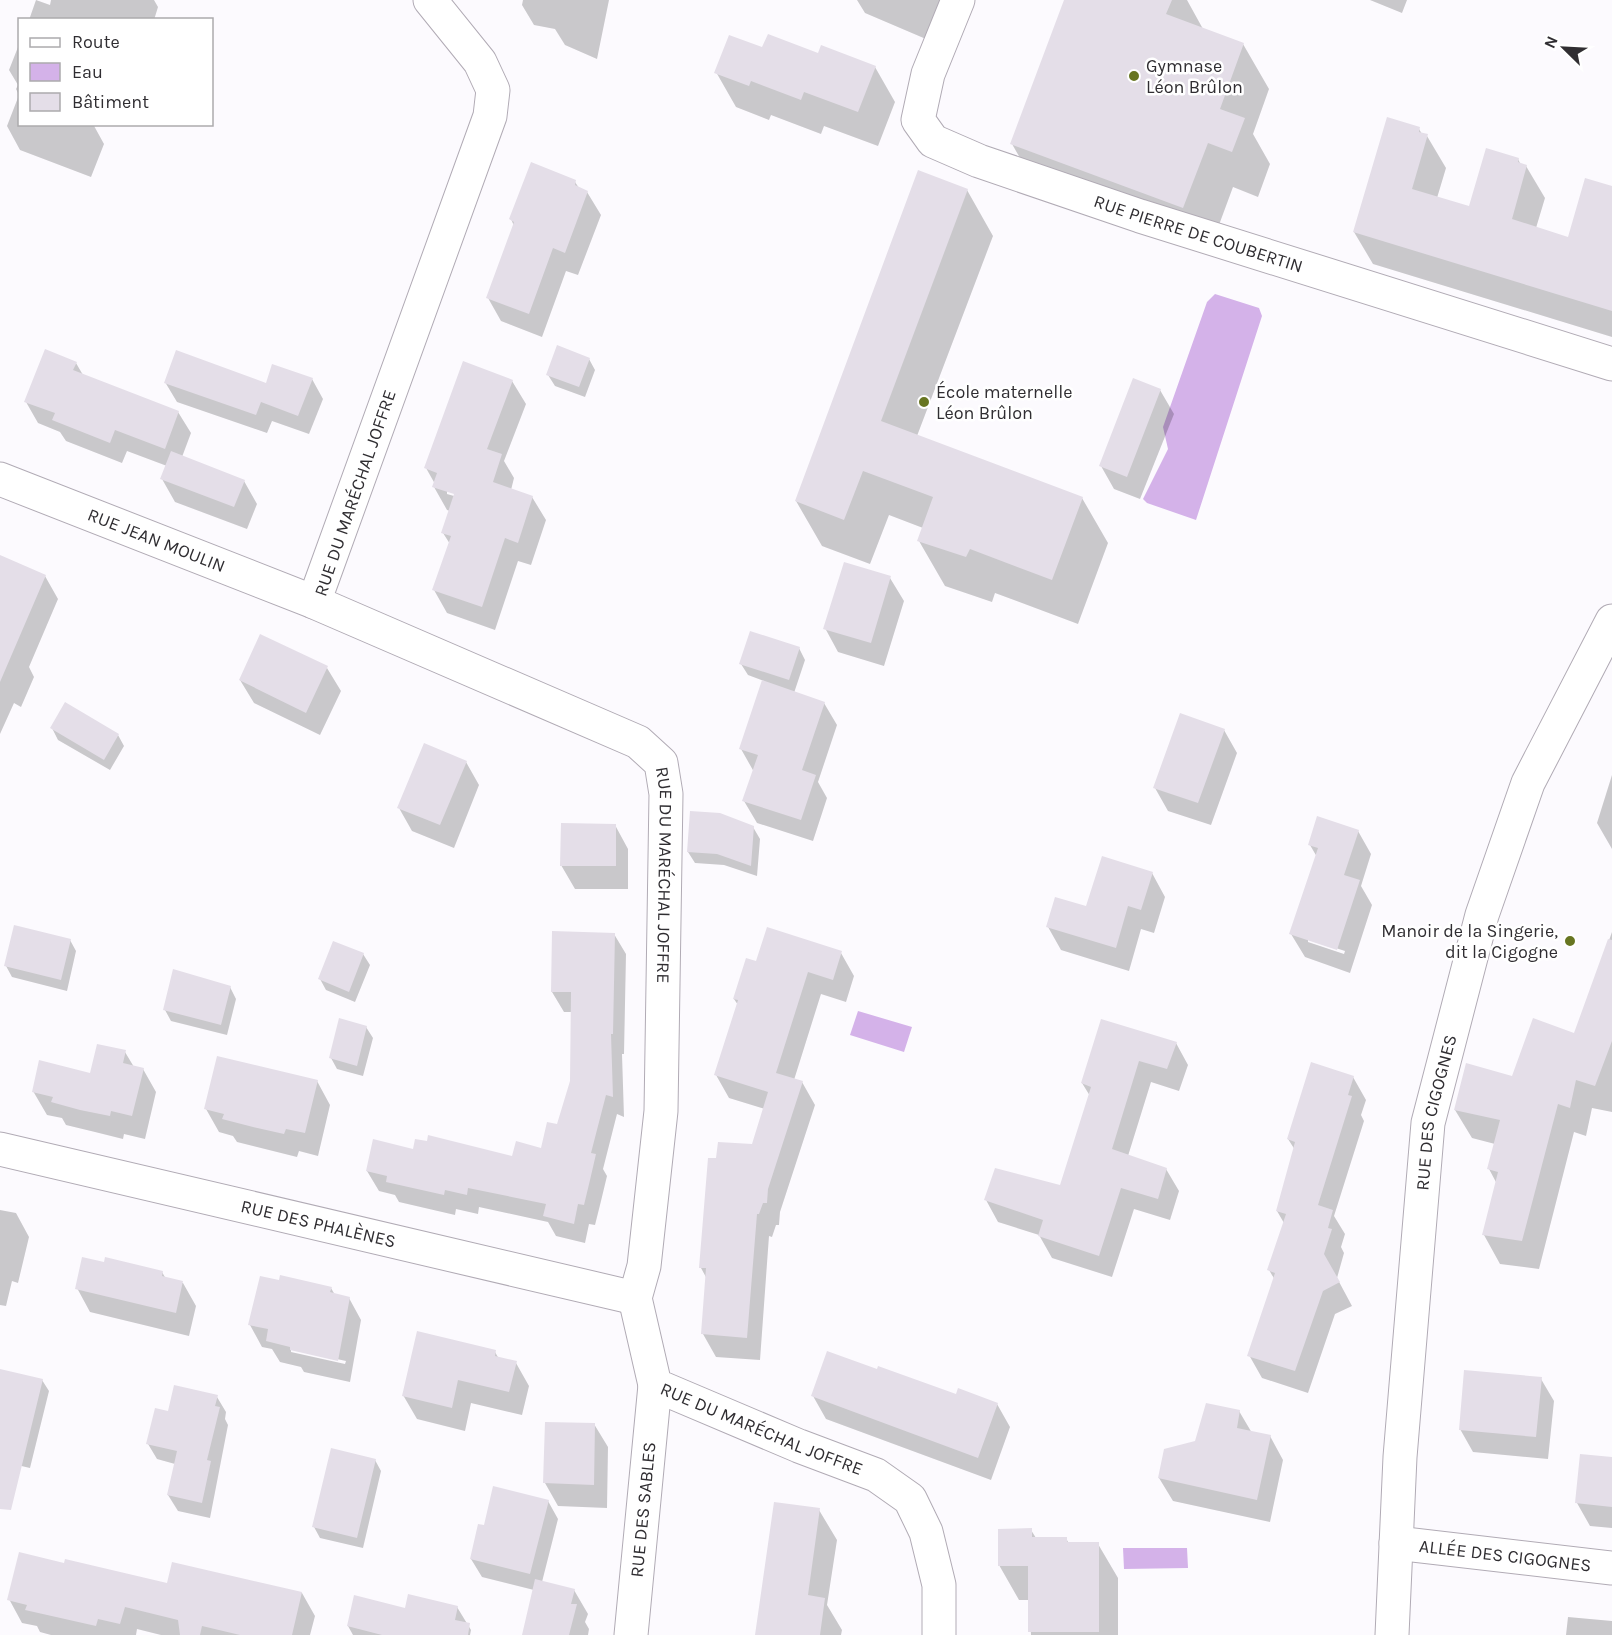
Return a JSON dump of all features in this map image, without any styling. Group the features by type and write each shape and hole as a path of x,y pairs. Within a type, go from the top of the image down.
{"street":[{"name":"RUE DU MARÉCHAL JOFFRE","path":"430,0 480,62 493,90 490,116 314,602 638,742 661,763 666,794 661,1111 644,1266 635,1298 655,1385 799,1446 876,1475 910,1499 926,1532 939,1586 939,1635"},
{"name":"RUE PIERRE DE COUBERTIN","path":"958,0 928,74 918,120 933,141 979,161 1140,216 1612,364"},
{"name":"RUE JEAN MOULIN","path":"0,480 314,602"},
{"name":"RUE DES CIGOGNES","path":"1392,1635 1415,1253 1428,1123 1482,915 1528,783 1612,621"},
{"name":"RUE DES PHALÈNES","path":"0,1149 635,1298"},
{"name":"RUE DES SABLES","path":"632,1635 655,1385"},
{"name":"ALLÉE DES CIGOGNES","path":"1396,1544 1612,1568"}],"water":[{"path":"1215,294 1259,308 1262,316 1196,520 1147,503 1143,499 1168,449 1163,427 1207,302"},
{"path":"858,1011 912,1027 904,1052 850,1035"},
{"path":"1123,1548 1187,1548 1188,1568 1124,1569"}],"building":[{"name":"Gymnase Léon Brûlon","path":"1064,0 1172,0 1166,14 1244,43 1220,109 1245,118 1232,152 1208,143 1183,208 1010,144"},
{"path":"768,34 818,53 821,45 876,66 858,112 804,92 801,100 751,81 749,86 714,73 729,35 762,47"},
{"path":"1387,117 1420,127 1419,132 1428,134 1412,189 1469,206 1486,148 1519,158 1518,162 1527,165 1512,219 1568,237 1585,178 1612,186 1612,311 1353,232"},
{"path":"531,162 576,180 575,185 588,191 565,253 553,248 529,314 486,298 514,222 509,219"},
{"path":"918,170 968,189 881,421 1083,497 1052,580 970,549 966,557 917,541 933,497 863,471 844,520 795,501"},
{"path":"557,345 590,358 579,387 546,375"},
{"path":"45,349 77,362 73,370 179,411 165,449 115,430 110,443 52,420 55,413 24,402"},
{"path":"176,350 266,383 272,364 313,378 298,416 261,402 256,415 164,383"},
{"path":"463,361 513,380 487,449 502,454 493,482 533,496 518,543 505,538 482,607 432,590 451,536 441,533 454,494 432,487 437,473 424,468"},
{"path":"1133,378 1161,389 1127,477 1099,466"},
{"path":"171,451 245,480 234,507 160,479"},
{"path":"0,555 46,575 0,682"},
{"path":"844,562 891,576 871,643 823,629"},
{"path":"750,631 800,647 789,680 739,664"},
{"path":"260,634 328,666 306,713 239,680"},
{"path":"762,680 825,702 802,770 816,775 801,820 742,801 758,755 739,749"},
{"path":"65,702 119,734 104,760 50,728"},
{"path":"1180,713 1225,729 1198,803 1153,788"},
{"path":"424,743 467,761 440,825 397,808"},
{"path":"690,811 720,813 754,826 751,866 717,854 687,852"},
{"path":"1317,816 1359,830 1344,875 1360,880 1337,950 1289,934 1318,848 1308,845"},
{"path":"561,823 616,824 616,866 560,866"},
{"path":"1102,856 1153,872 1141,910 1128,906 1116,948 1046,927 1055,897 1086,906"},
{"path":"14,925 71,939 61,980 4,966"},
{"path":"767,927 842,951 833,980 808,972 776,1073 803,1081 768,1189 767,1203 763,1203 757,1214 747,1338 701,1334 706,1268 699,1268 708,1158 716,1158 718,1142 752,1144 768,1092 714,1075 738,1000 733,999 746,958 756,961"},
{"path":"552,931 615,933 613,1034 611,1034 613,1097 606,1095 591,1153 596,1154 584,1205 578,1204 574,1224 543,1216 546,1204 468,1188 467,1195 445,1190 444,1195 386,1182 387,1176 366,1171 373,1139 413,1149 415,1139 427,1141 428,1135 512,1156 516,1141 541,1148 547,1122 557,1124 570,1081 571,992 551,992"},
{"path":"1608,939 1612,940 1612,1041 1595,1086 1576,1080 1570,1108 1558,1104 1522,1241 1482,1235 1498,1172 1487,1169 1500,1120 1454,1110 1466,1063 1512,1076 1533,1018 1574,1033"},
{"path":"333,941 364,953 349,992 318,979"},
{"path":"173,969 231,986 221,1025 163,1010"},
{"path":"339,1018 367,1026 357,1066 329,1058"},
{"path":"1101,1019 1177,1042 1167,1069 1139,1061 1112,1149 1167,1168 1158,1199 1121,1188 1099,1256 1038,1236 1043,1220 984,1200 995,1168 1060,1185 1091,1087 1081,1083"},
{"path":"97,1044 126,1050 123,1063 144,1068 132,1116 111,1111 110,1116 80,1110 51,1102 53,1097 32,1092 39,1060 90,1073"},
{"path":"217,1056 318,1080 305,1133 286,1129 284,1134 253,1127 222,1119 224,1114 204,1109"},
{"path":"1311,1062 1354,1076 1348,1095 1352,1096 1318,1205 1333,1210 1328,1228 1332,1229 1324,1254 1340,1282 1323,1291 1295,1371 1247,1356 1275,1273 1267,1270 1286,1214 1276,1211 1295,1142 1287,1139"},
{"path":"82,1257 104,1262 105,1257 163,1271 162,1276 183,1281 176,1313 75,1289"},
{"path":"280,1275 332,1287 330,1292 350,1297 338,1361 290,1350 290,1347 266,1341 268,1329 248,1325 260,1276 279,1280"},
{"path":"417,1331 496,1350 495,1356 517,1361 509,1392 458,1380 452,1408 402,1396"},
{"path":"827,1351 877,1369 878,1366 956,1394 958,1388 998,1403 978,1458 811,1396"},
{"path":"0,1369 43,1379 11,1510 0,1509"},
{"path":"1464,1370 1542,1377 1536,1437 1459,1430"},
{"path":"174,1385 218,1395 215,1406 220,1407 207,1460 211,1461 202,1503 167,1495 177,1451 146,1444 155,1408 168,1411"},
{"path":"1206,1403 1240,1410 1237,1428 1271,1435 1257,1500 1158,1478 1164,1449 1195,1441"},
{"path":"545,1422 595,1423 594,1485 543,1483"},
{"path":"331,1448 376,1459 357,1538 312,1527"},
{"path":"1580,1454 1612,1457 1612,1507 1575,1503"},
{"path":"493,1486 549,1500 530,1574 470,1559 478,1524 484,1525"},
{"path":"774,1502 820,1508 808,1595 825,1598 820,1635 755,1635"},
{"path":"1032,1528 1032,1537 1067,1537 1067,1542 1099,1542 1099,1632 1028,1632 1028,1566 998,1566 998,1529"},
{"path":"19,1552 64,1563 65,1559 167,1583 172,1562 302,1592 292,1635 240,1635 202,1626 200,1635 180,1635 178,1620 125,1607 120,1624 98,1619 96,1626 25,1610 27,1605 7,1600"},
{"path":"535,1579 575,1589 571,1604 577,1604 569,1635 522,1635"},
{"path":"408,1594 458,1606 455,1620 470,1623 468,1635 382,1635 347,1626 354,1595 405,1608"}],"place":[{"name":"Gymnase Léon Brûlon","path":"1134,76"},
{"name":"École maternelle Léon Brûlon","path":"924,402"},
{"name":"Manoir de la Singerie, dit la Cigogne","path":"1570,941"}]}
